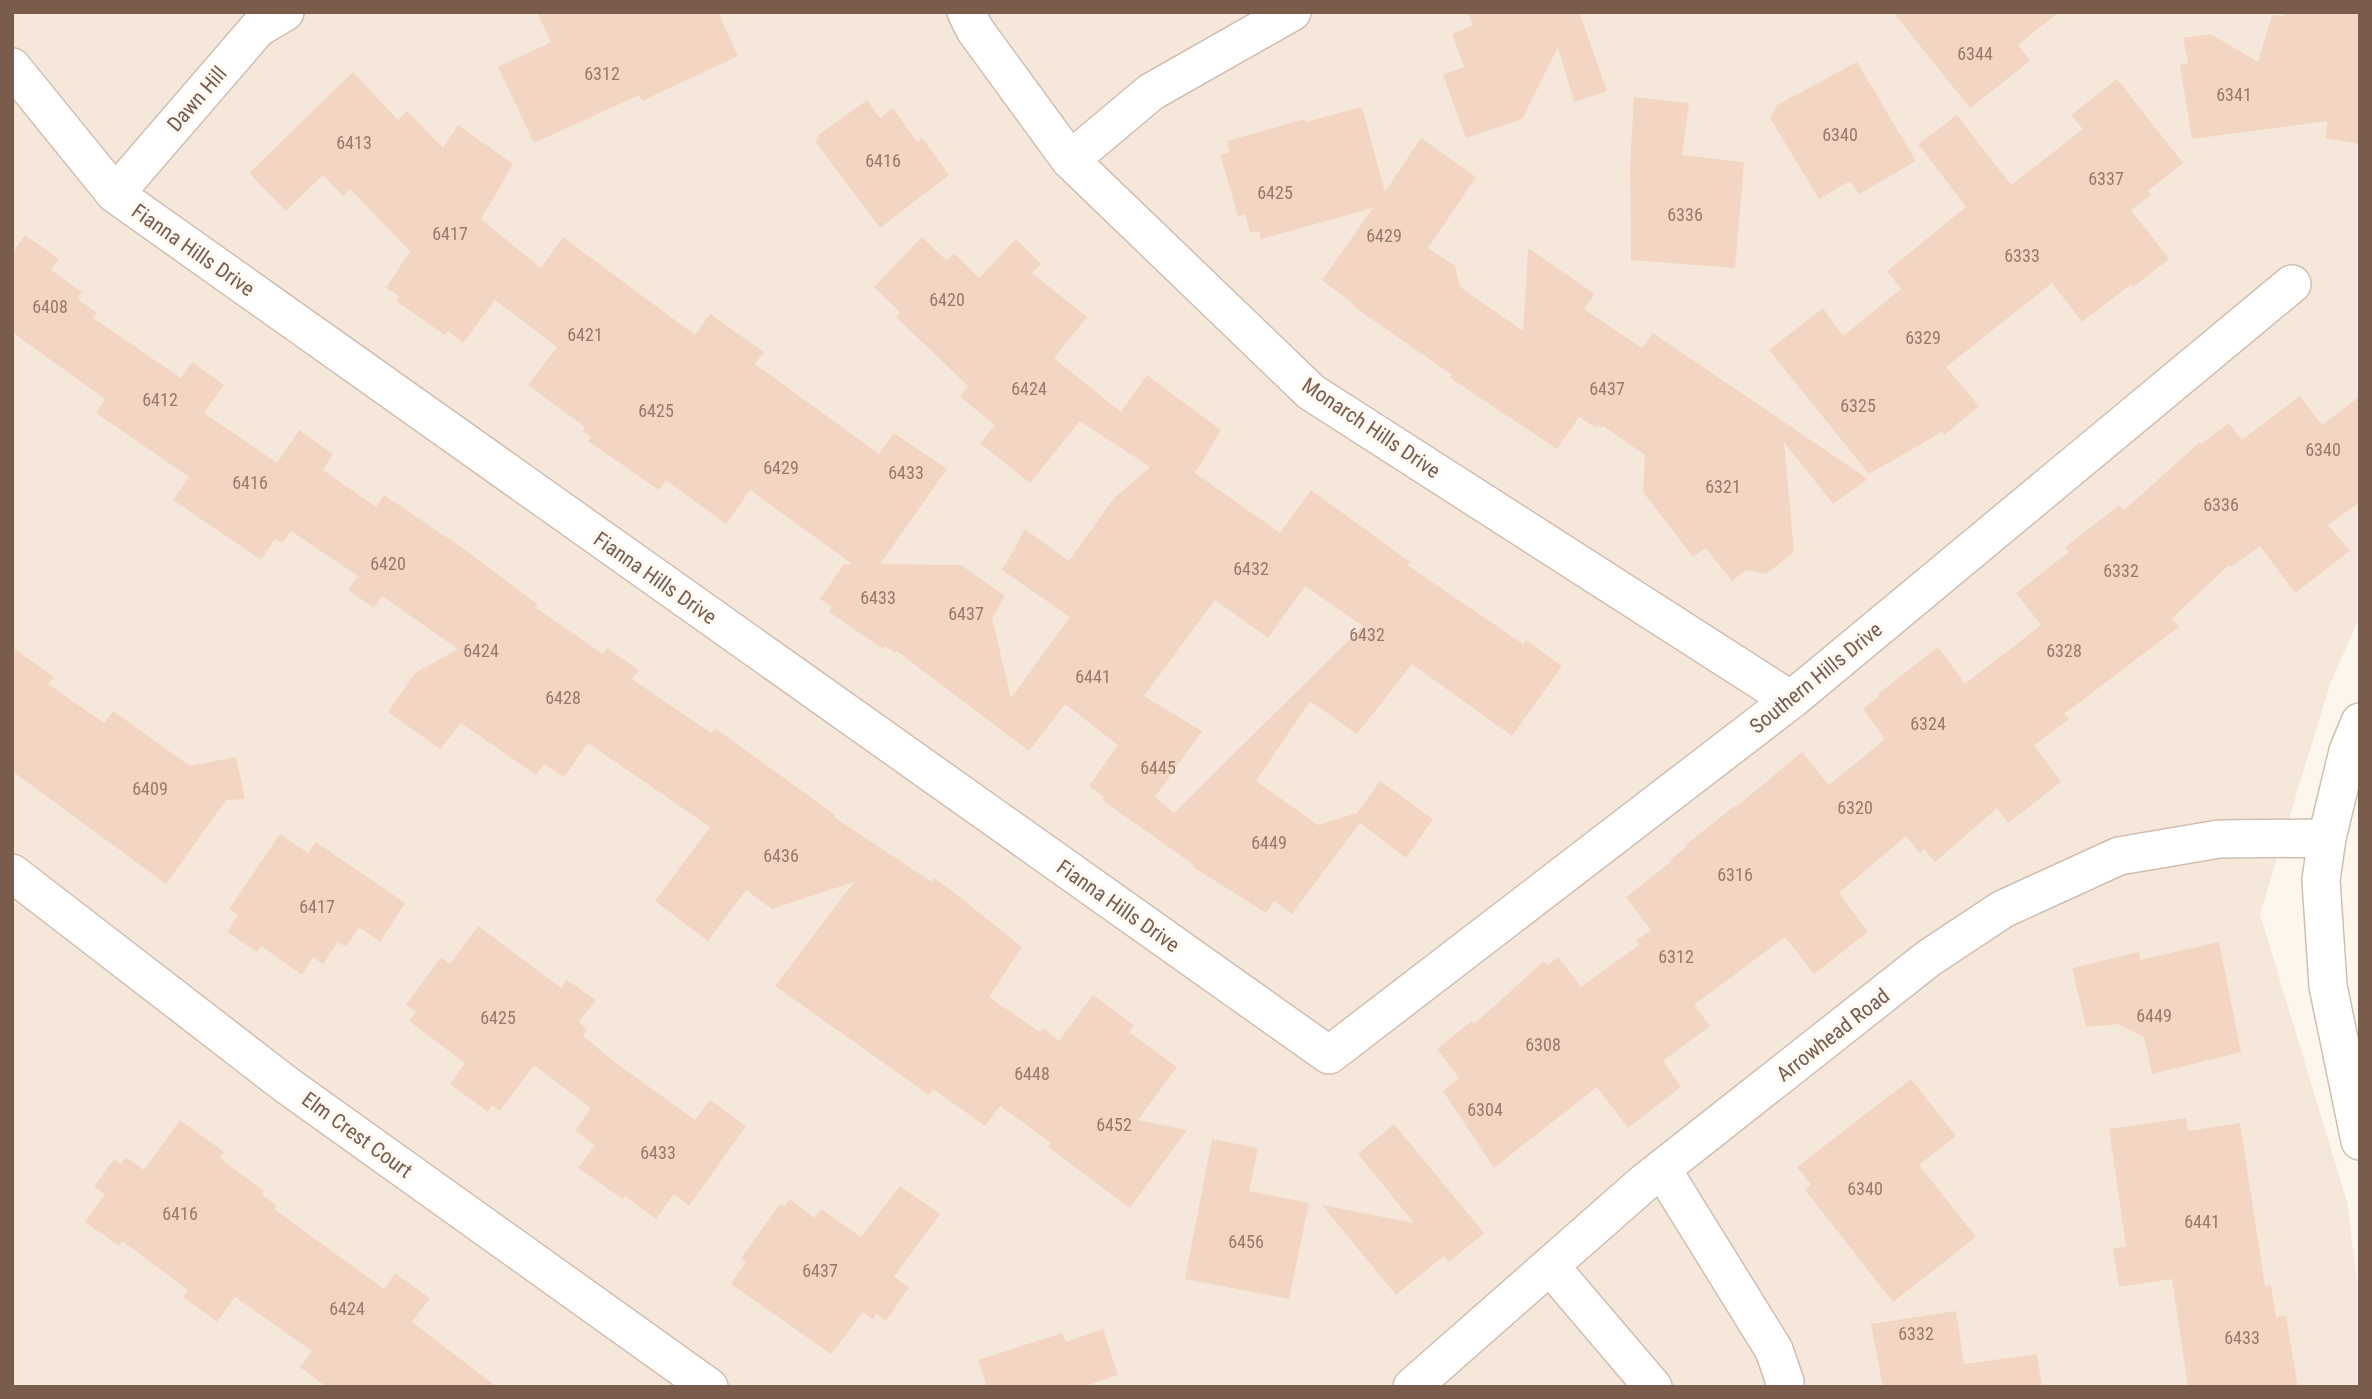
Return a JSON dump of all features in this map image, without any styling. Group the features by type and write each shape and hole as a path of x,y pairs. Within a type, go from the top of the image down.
{"street":[{"name":"Dawn Hill","path":"115,194 258,28 285,12"},
{"name":"Monarch Hills Drive","path":"966,12 975,30 1070,160 1311,392 1791,700"},
{"path":"1070,160 1152,92 1292,12"},
{"name":"Fianna Hills Drive","path":"12,67 115,194 1329,1055"},
{"name":"Southern Hills Drive","path":"1329,1055 1791,700 2292,284"},
{"path":"2360,722 2348,751 2327,838 2321,880 2328,986 2360,1141"},
{"name":"Arrowhead Road","path":"1412,1387 1662,1169 1929,958 2003,909 2119,856 2219,839 2327,838"},
{"name":"Elm Crest Court","path":"12,873 288,1086 709,1387"},
{"path":"1662,1169 1774,1350 1785,1382 1784,1387"},
{"path":"1550,1266 1653,1387"}],"shaded area":[{"path":"12,12 2360,12 2360,616 2330,684 2260,914 2347,1202 2360,1301 2360,1387 12,1387"}],"building":[{"path":"537,12 718,12 738,56 642,101 639,95 534,143 498,67 551,42"},
{"path":"1467,12 1579,12 1607,91 1574,102 1558,47 1522,119 1466,138 1443,75 1464,67 1452,34 1473,25"},
{"path":"1893,12 2059,12 2018,45 2030,61 1970,108"},
{"path":"2284,12 2360,12 2360,144 2325,138 2328,121 2192,139 2180,65 2188,63 2183,38 2211,34 2258,62 2272,15 2283,16"},
{"path":"1857,62 1916,161 1859,194 1850,181 1819,199 1770,118 1777,105"},
{"path":"353,72 398,120 407,111 443,148 458,125 513,164 481,219 541,268 563,237 695,335 710,314 764,352 755,364 879,454 894,433 947,469 880,564 961,565 1005,596 992,618 1011,698 1070,617 1002,570 1025,529 1069,561 1114,498 1150,467 1080,421 1030,483 980,443 995,425 960,397 968,386 896,317 900,312 874,287 922,237 947,261 954,253 979,278 1016,239 1041,264 1032,273 1087,317 1054,358 1121,412 1147,375 1221,430 1195,473 1280,533 1311,490 1410,562 1407,565 1523,644 1526,640 1562,666 1512,736 1412,664 1357,734 1310,701 1256,781 1318,825 1357,813 1380,781 1433,819 1406,858 1360,823 1292,914 1274,901 1266,913 1193,867 1194,865 1102,800 1104,797 1089,786 1118,745 1065,704 1029,751 897,651 895,653 885,646 883,649 829,612 832,607 820,599 844,564 852,564 750,490 726,524 666,480 659,490 588,441 591,437 583,431 585,427 528,385 557,347 495,300 463,343 448,331 445,335 396,301 399,296 386,288 410,251 350,189 343,196 323,175 286,211 249,173","holes":["1305,586 1363,626 1174,813 1155,797 1202,731 1144,696 1215,600 1268,638"]},
{"path":"2117,79 2183,163 2148,191 2151,195 2131,210 2169,259 2082,322 2052,283 1946,367 1979,406 1944,435 1942,432 1869,474 1769,350 1823,308 1843,336 1901,289 1887,271 1966,207 1918,144 1957,115 2011,185 2083,129 2071,115"},
{"path":"1634,97 1689,103 1682,155 1744,162 1735,268 1631,260 1630,167"},
{"path":"867,100 880,118 893,108 917,142 922,138 949,175 880,228 815,141 819,138 817,136"},
{"path":"1362,107 1385,192 1421,138 1476,177 1428,248 1455,266 1460,287 1523,331 1528,248 1595,294 1584,309 1642,348 1653,333 1868,479 1833,504 1784,442 1794,552 1766,574 1746,570 1732,581 1706,548 1693,557 1643,492 1645,455 1603,426 1602,428 1598,425 1596,428 1579,417 1557,449 1450,378 1452,375 1353,306 1354,304 1322,280 1373,208 1261,239 1259,231 1250,233 1245,214 1238,216 1220,155 1230,152 1227,141 1305,119 1306,122"},
{"path":"25,235 59,259 51,270 82,292 78,299 97,313 93,318 181,378 192,362 224,385 204,413 277,463 299,430 333,454 323,470 376,507 384,495 464,549 538,605 536,608 603,654 607,648 639,670 632,679 711,733 715,728 835,815 834,817 932,882 934,878 961,898 1022,947 989,997 1040,1032 1043,1028 1059,1041 1093,995 1134,1025 1129,1032 1177,1067 1138,1120 1187,1130 1130,1208 1048,1147 1051,1143 1000,1106 985,1126 933,1089 929,1095 775,986 854,882 772,909 746,890 708,941 655,901 710,827 588,743 564,777 544,764 536,775 461,723 440,749 388,712 415,673 458,649 382,596 374,608 348,590 358,576 291,531 282,543 275,539 261,560 173,500 189,477 96,413 105,399 12,332 12,254"},
{"path":"2300,396 2322,425 2360,396 2360,502 2328,525 2350,551 2295,593 2260,546 2231,567 2228,566 2172,618 2179,627 2064,714 2069,719 2034,745 2061,782 2008,823 1997,808 1935,862 1924,849 1920,853 1906,836 1839,893 1868,932 1814,974 1785,937 1694,1005 1710,1026 1663,1061 1681,1087 1628,1128 1597,1087 1494,1168 1443,1091 1459,1078 1437,1049 1472,1021 1474,1024 1544,961 1548,965 1558,957 1581,987 1639,945 1636,941 1651,930 1626,897 1671,862 1685,845 1802,752 1829,785 1885,739 1863,709 1879,696 1878,694 1938,647 1965,684 2041,625 2016,593 2069,552 2065,547 2119,505 2124,510 2200,442 2201,444 2229,423 2242,440"},
{"path":"12,647 54,677 48,684 104,723 113,711 190,766 236,757 245,799 226,800 166,884 12,771"},
{"path":"280,834 308,853 316,842 405,903 380,942 359,927 346,947 338,942 323,964 313,957 302,975 261,946 257,952 227,932 238,915 229,909"},
{"path":"478,926 561,988 567,980 596,1000 579,1022 587,1029 583,1036 616,1063 695,1120 710,1100 746,1126 689,1206 674,1194 656,1219 625,1196 623,1199 578,1168 595,1145 575,1131 591,1108 534,1065 500,1111 492,1105 488,1112 450,1084 465,1063 409,1021 416,1012 406,1005 441,957 450,964"},
{"path":"2219,942 2241,1052 2152,1074 2144,1037 2118,1024 2086,1027 2072,968 2139,952 2140,960"},
{"path":"1911,1079 1956,1136 1919,1165 1976,1237 1893,1302 1805,1190 1811,1185 1797,1167"},
{"path":"2186,1118 2188,1131 2240,1123 2265,1286 2271,1285 2276,1317 2286,1316 2298,1387 2188,1387 2172,1279 2119,1287 2113,1248 2126,1247 2109,1129"},
{"path":"180,1120 224,1152 219,1158 264,1191 262,1195 276,1205 274,1209 384,1289 395,1273 430,1298 412,1322 497,1387 327,1387 300,1367 312,1351 235,1297 217,1322 183,1297 188,1290 122,1241 119,1246 85,1222 105,1194 94,1187 114,1159 121,1164 126,1157 144,1170"},
{"path":"1394,1124 1484,1233 1449,1262 1444,1256 1396,1295 1322,1205 1414,1223 1358,1154"},
{"path":"1212,1139 1258,1148 1249,1191 1309,1203 1289,1299 1185,1279"},
{"path":"900,1186 940,1214 894,1277 909,1287 886,1321 876,1314 873,1320 863,1312 831,1354 731,1284 746,1262 741,1258 780,1204 784,1207 790,1199 814,1218 821,1209 861,1237"},
{"path":"1956,1311 1964,1364 2037,1354 2042,1387 1883,1387 1871,1324"},
{"path":"1103,1329 1118,1375 1082,1387 987,1387 978,1360 1062,1333 1066,1342"}]}
